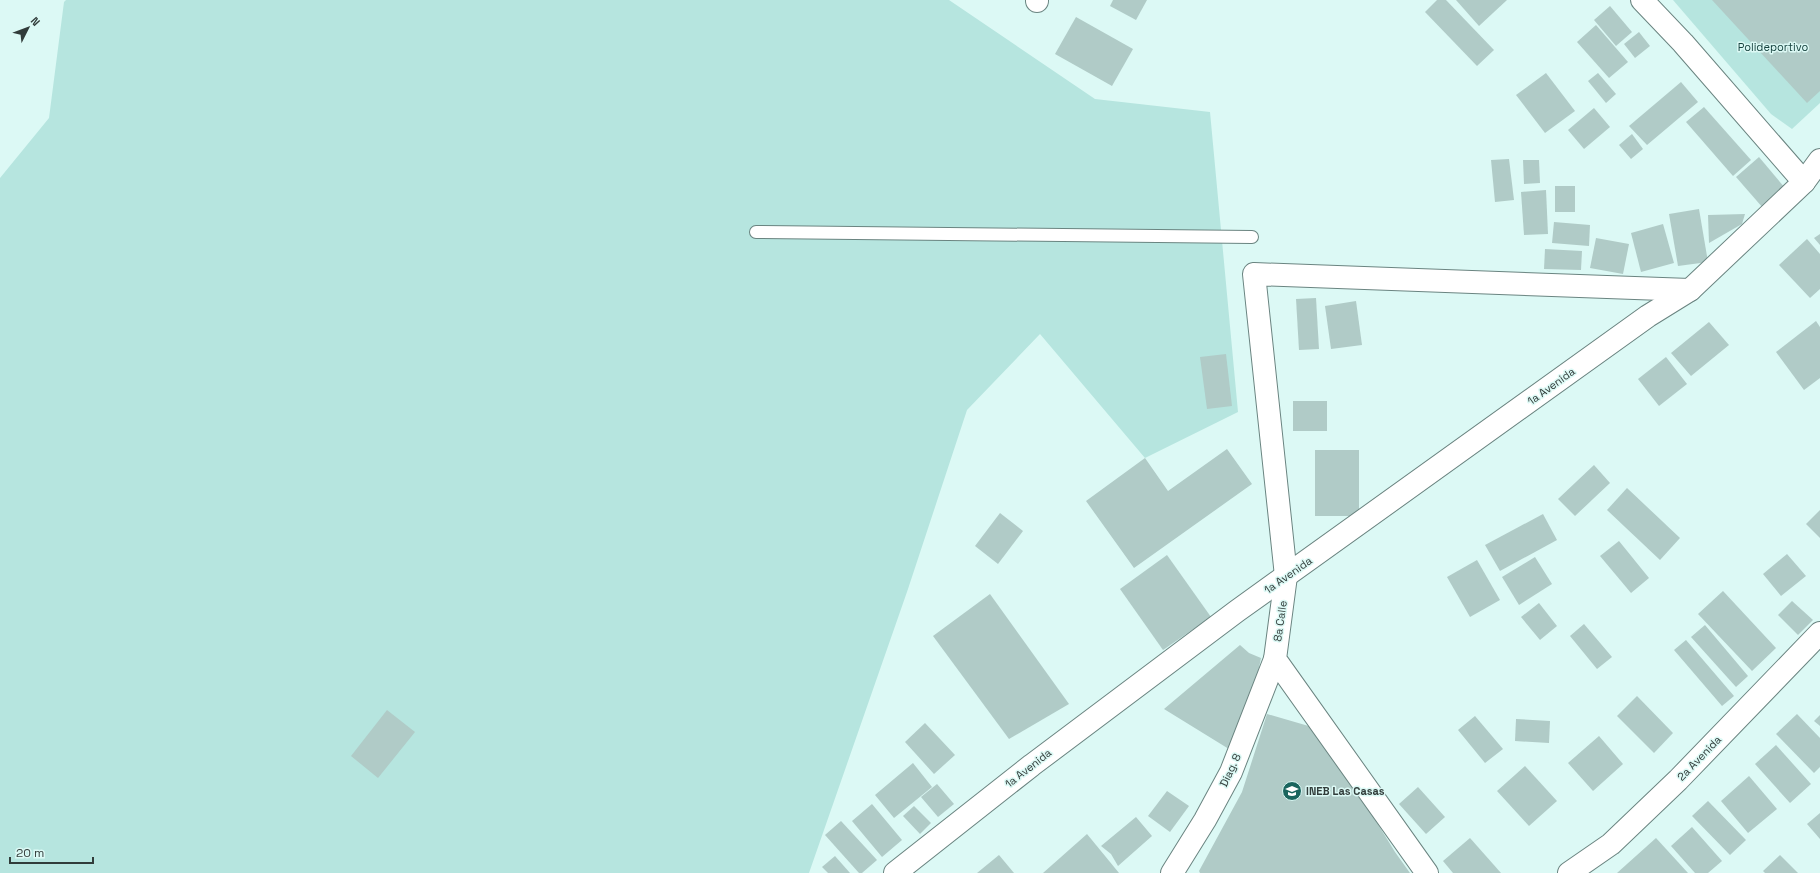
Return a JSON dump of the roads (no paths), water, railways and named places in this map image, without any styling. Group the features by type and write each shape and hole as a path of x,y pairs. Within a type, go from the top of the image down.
{"street":[{"path":"1642,0 1683,43 1804,182"},
{"name":"1a Avenida","path":"895,873 1109,706 1237,611 1642,320 1690,290 1804,182 1820,160"},
{"name":"8a Calle","path":"1275,659 1286,576 1254,274 1690,290"},
{"name":"2a Avenida","path":"1569,873 1611,844 1678,780 1820,634"},
{"path":"1275,659 1427,873"},
{"name":"Diag. 8","path":"1172,873 1205,820 1231,772 1275,659"}],"lane":[{"path":"756,232 1252,237"}],"place":[{"name":"INEB Las Casas","path":"1292,791"}],"park label":[{"name":"Polideportivo","path":"1773,47"}]}
